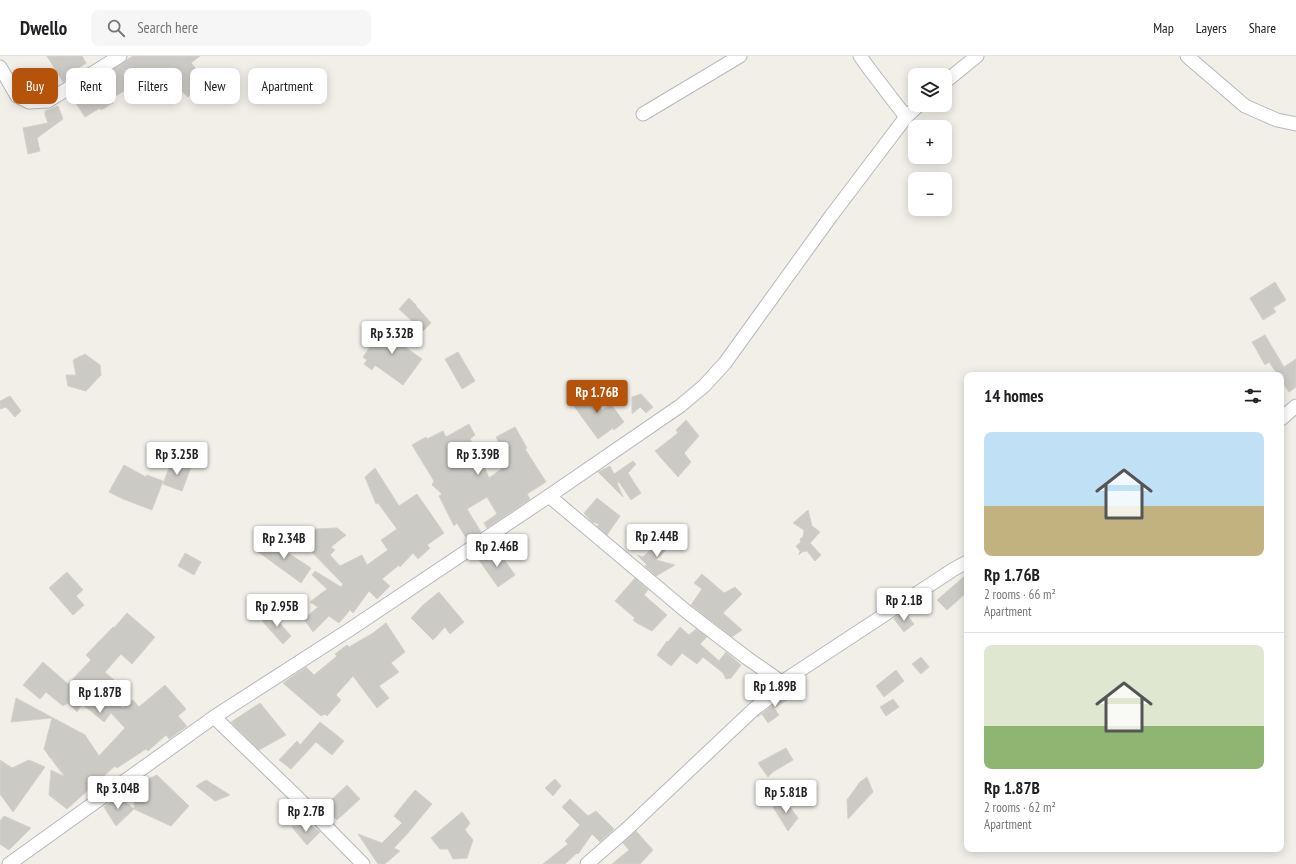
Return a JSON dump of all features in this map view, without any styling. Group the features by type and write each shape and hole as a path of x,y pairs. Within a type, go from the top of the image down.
{"street":[{"path":"0,67 17,96 29,102 48,100 120,56"},
{"path":"643,114 740,56"},
{"path":"860,56 906,117"},
{"path":"952,76 977,56"},
{"path":"1187,56 1245,106 1277,120 1296,124"},
{"path":"9,864 214,717 549,496 680,406 704,386 725,363 831,216 906,117 911,112"},
{"path":"1284,416 1296,406"},
{"path":"549,496 687,612 777,679 779,684"},
{"path":"587,864 628,828 754,709 772,695 779,684 964,564"},
{"path":"214,717 298,798 363,864"}],"building":[{"path":"47,56 82,56 86,63 78,68 66,68 66,80 63,82 58,74 58,68 54,68"},
{"path":"133,56 200,56 191,63 195,68 190,68 190,95 188,97 182,92 182,68 124,68 124,91 116,96 116,68 114,68"},
{"path":"76,104 111,104 101,110 100,108 85,117"},
{"path":"58,106 63,119 37,138 40,151 28,154 23,128 48,123 45,111"},
{"path":"1275,282 1286,300 1273,308 1276,312 1263,320 1250,298"},
{"path":"409,298 431,323 423,331 399,309"},
{"path":"388,322 406,334 399,343 422,359 403,385 375,365 372,370 364,364 367,360 363,357"},
{"path":"1265,335 1284,367 1296,359 1296,387 1289,392 1284,384 1284,372 1276,372 1269,362 1265,365 1252,342"},
{"path":"458,352 475,381 462,389 445,359"},
{"path":"85,354 100,365 101,375 86,391 68,386 66,375 76,375 73,360"},
{"path":"591,389 602,410 611,404 624,422 614,430 613,428 598,439 571,402"},
{"path":"641,394 653,407 646,413 640,407 632,414 632,397"},
{"path":"10,396 21,411 15,417 6,407 0,409 0,401"},
{"path":"686,420 699,436 684,453 691,462 678,477 655,451 678,433 676,430"},
{"path":"469,424 475,435 470,439 489,478 508,464 507,463 509,461 496,437 515,427 527,448 525,449 546,482 527,494 530,499 487,528 484,523 497,514 487,497 467,509 481,532 468,541 457,523 454,526 439,496 442,494 432,485 434,481 412,445 426,437 427,439 443,431 446,437"},
{"path":"172,460 191,467 182,491 163,484"},
{"path":"633,461 636,464 628,473 641,493 631,500 619,482 617,483 623,497 598,472 610,466 614,474"},
{"path":"124,465 146,477 147,475 163,481 152,510 109,492"},
{"path":"375,468 399,506 417,494 444,533 427,545 430,548 418,559 413,553 400,567 399,565 382,579 390,586 377,599 369,591 353,613 350,610 339,623 329,616 313,632 304,619 318,607 310,602 327,589 312,575 315,571 341,587 343,584 302,542 315,529 337,528 346,535 331,547 335,550 330,555 340,566 362,555 367,565 388,550 381,540 397,529 378,503 376,504 365,477"},
{"path":"597,498 620,516 607,535 597,526 599,524 592,522 584,513"},
{"path":"808,510 812,526 820,532 810,543 821,555 815,561 807,551 802,552 799,555 800,551 796,546 801,542 800,539 803,537 804,530 793,523"},
{"path":"664,537 671,545 656,560 675,565 656,576 645,566 647,565 637,555 643,557"},
{"path":"265,538 311,568 301,583 257,551"},
{"path":"496,548 515,575 498,587 479,560"},
{"path":"185,553 201,562 194,575 178,566"},
{"path":"67,572 83,590 76,596 84,605 73,615 49,588"},
{"path":"702,574 724,593 735,587 742,594 723,613 742,630 732,637 691,605 702,589 694,583"},
{"path":"964,577 964,595 947,610 937,600"},
{"path":"635,578 648,590 644,595 667,615 652,631 633,620 635,618 615,601"},
{"path":"439,592 464,622 450,634 445,627 433,640 411,618 423,605"},
{"path":"904,611 914,624 904,632 894,619"},
{"path":"127,613 155,637 132,664 121,654 105,672 115,681 105,693 123,708 133,700 139,707 165,685 186,709 178,716 187,726 169,739 166,735 148,751 146,749 117,768 115,766 67,809 49,795 51,770 65,777 44,749 52,718 11,722 16,698 85,735 99,756 125,728 111,713 104,722 82,704 77,712 68,703 63,706 46,692 40,699 23,685 43,662 68,684 91,660 86,655"},
{"path":"271,613 291,636 283,644 262,621"},
{"path":"386,623 405,652 391,663 399,672 379,686 389,698 377,708 353,676 336,695 341,700 327,716 325,714 321,716 283,683 306,667 314,675 337,656 335,654 347,645 349,647 373,633"},
{"path":"680,627 689,635 696,629 707,637 700,644 719,661 726,652 741,665 731,678 726,679 723,673 703,657 697,664 682,653 671,666 657,655"},
{"path":"921,657 929,667 921,674 912,664"},
{"path":"896,670 904,681 884,697 876,686"},
{"path":"786,689 790,698 774,708 779,715 768,723 762,714 757,717 776,703"},
{"path":"893,699 899,707 886,716 880,707"},
{"path":"260,703 286,735 259,750 231,722"},
{"path":"320,722 344,741 332,755 316,742 291,769 279,760 297,741 300,745"},
{"path":"786,748 793,760 773,772 768,777 758,763"},
{"path":"0,760 12,768 29,760 45,767 13,812 0,794"},
{"path":"157,775 189,806 171,826 134,809 135,785"},
{"path":"867,777 873,792 848,819 847,800 860,782"},
{"path":"555,779 561,786 553,796 545,788"},
{"path":"206,780 230,795 215,801 196,786"},
{"path":"347,785 360,799 337,820 324,807"},
{"path":"415,790 432,804 394,848 400,851 385,864 378,864 358,834 382,843 402,823 394,816"},
{"path":"118,796 134,809 116,826 104,807"},
{"path":"570,799 588,816 596,811 614,829 600,842 592,834 578,854 577,853 565,864 543,864 568,844 565,841 580,825 562,807"},
{"path":"784,799 798,818 788,831 773,807"},
{"path":"462,812 470,823 465,830 473,840 467,858 453,859 448,849 440,849 431,838"},
{"path":"4,816 31,828 9,850 0,844 0,821"},
{"path":"308,824 320,832 307,845 292,827"},
{"path":"636,831 653,850 640,864 612,864 629,850 623,843"}]}
